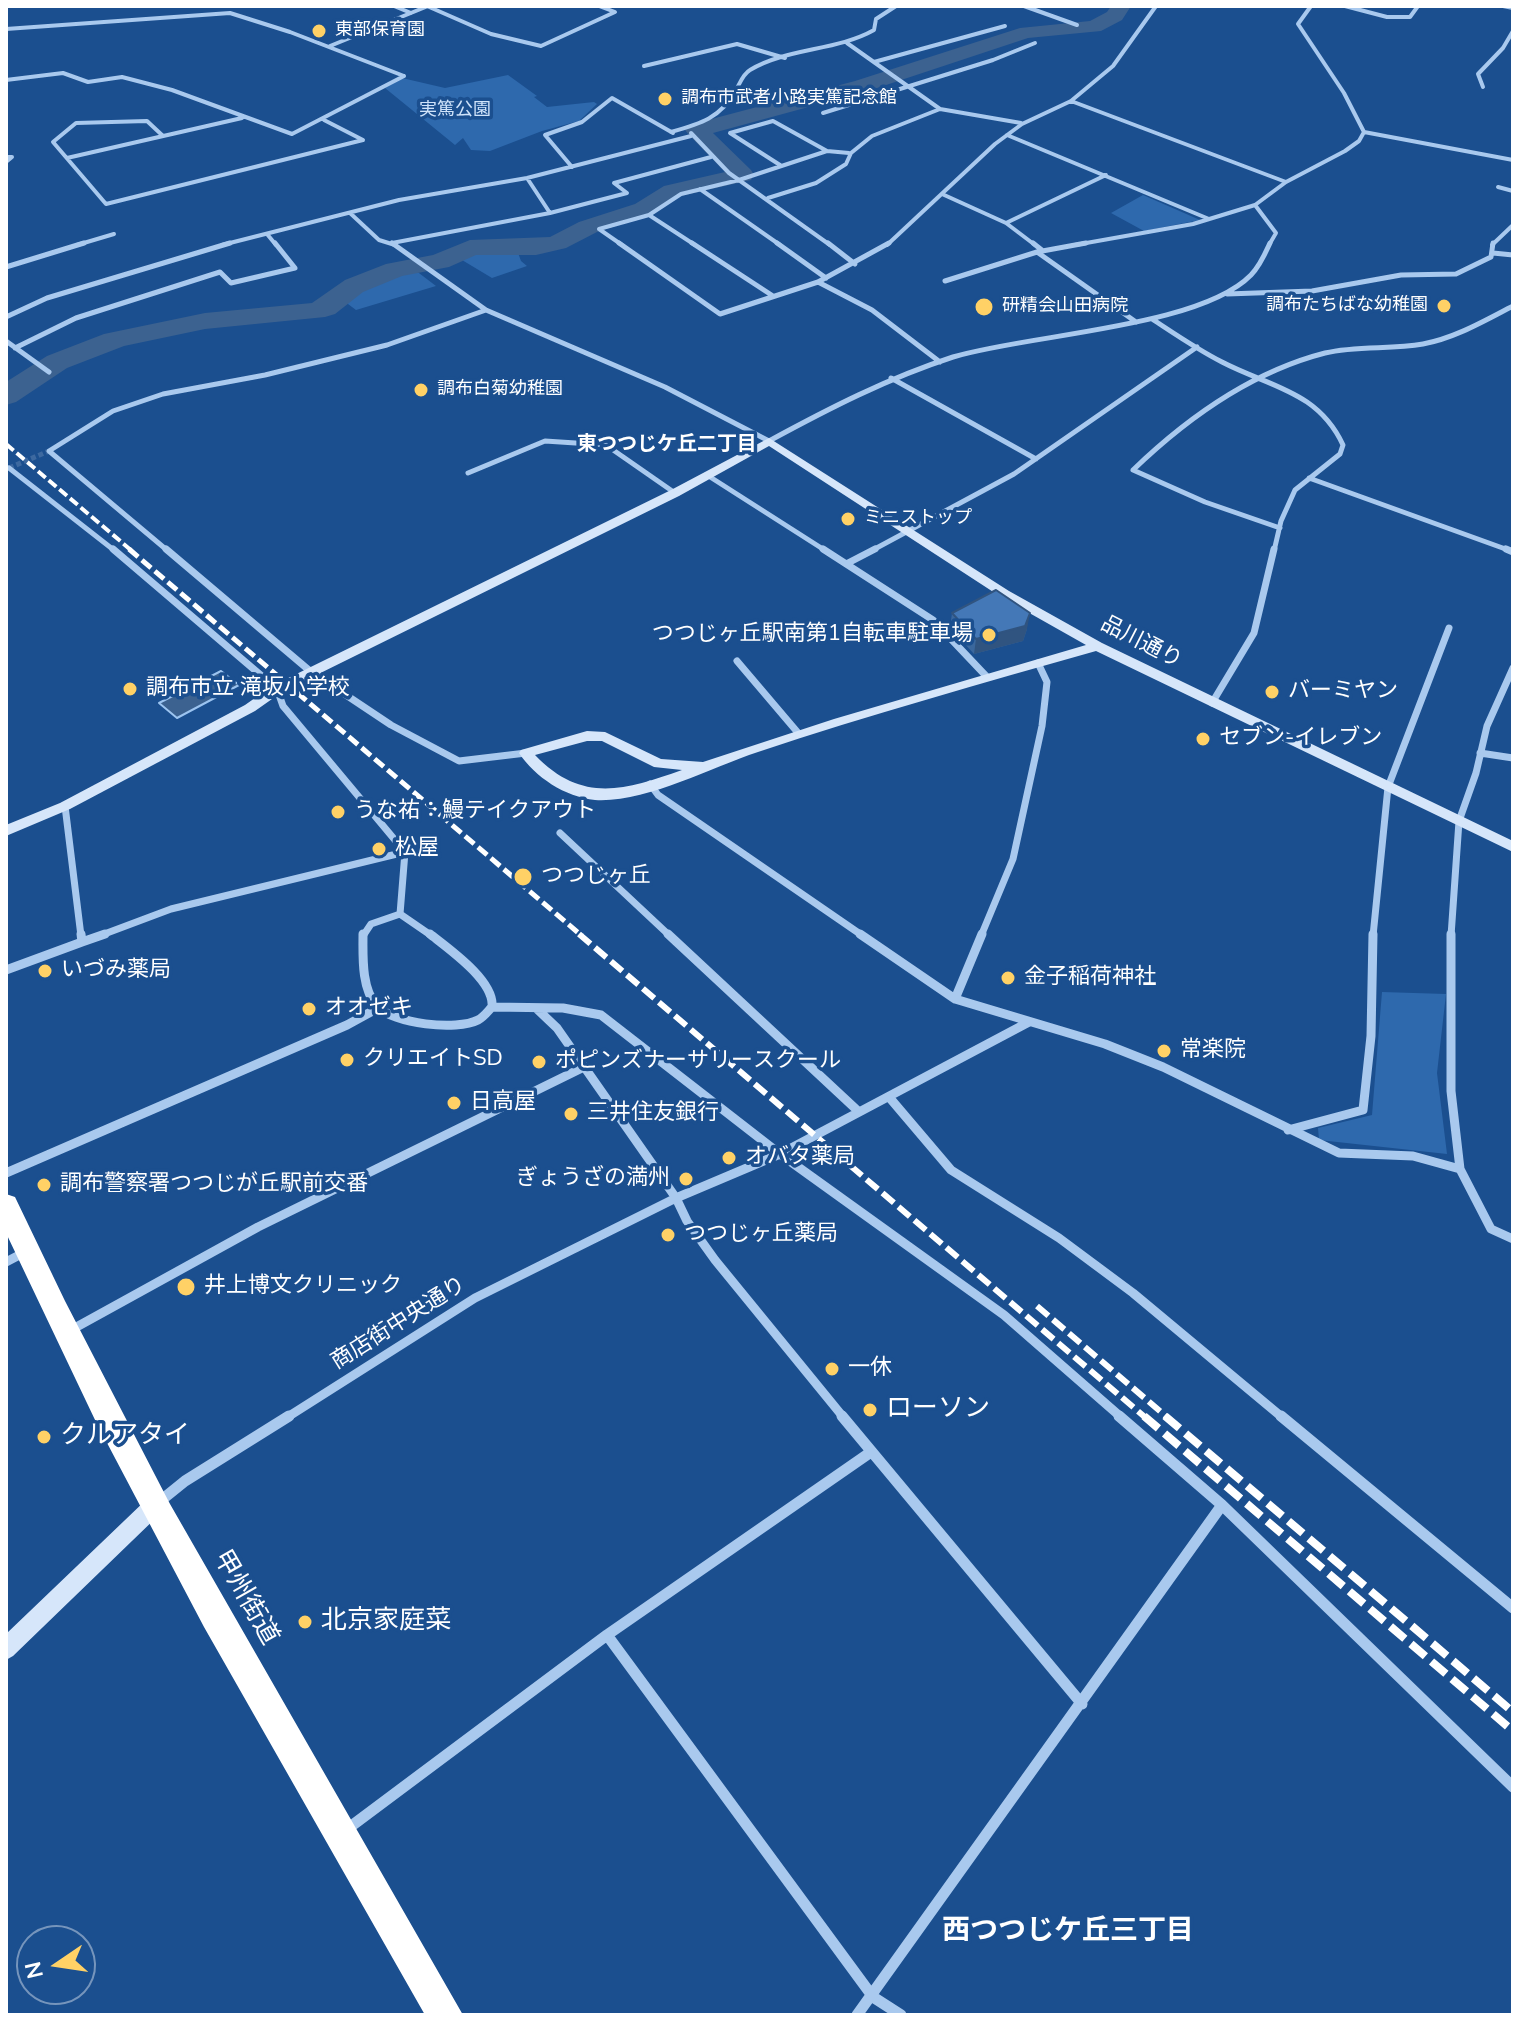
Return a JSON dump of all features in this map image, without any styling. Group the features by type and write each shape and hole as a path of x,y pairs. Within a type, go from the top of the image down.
{"highway":[{"name":"甲州街道","path":"6,1205 16,1256 67,1333 155,1505 445,2015"}],"street":[{"path":"394,6 411,13"},
{"path":"329,46 427,6 491,34 541,46 615,12 599,6"},
{"path":"671,132 711,121 727,109 746,72 785,58 847,43 874,30 876,19 896,6"},
{"path":"1024,6 1077,25"},
{"path":"849,153 827,151 739,180 681,194 649,215 599,229 720,314 818,282 885,247 1007,135 1022,124 1071,101 1113,66 1156,6"},
{"path":"1298,6 1309,7 1298,24 1306,45 1329,71 1356,113 1364,132"},
{"path":"1345,6 1387,17 1410,17 1418,6"},
{"path":"1503,6 1513,8"},
{"path":"6,29 230,13 329,46 404,76 292,134 172,90 122,77 88,82 63,73 6,80"},
{"path":"874,62 1005,26"},
{"path":"1483,87 1478,74 1503,48 1513,31"},
{"path":"847,43 940,109 1022,124"},
{"path":"823,113 993,60 1035,43"},
{"path":"644,66 737,44 785,58"},
{"path":"572,167 545,135 582,122 612,98 680,139"},
{"path":"1071,101 1286,182"},
{"path":"768,198 816,183 846,164 849,153 863,140 940,109"},
{"path":"67,158 244,117"},
{"path":"163,136 147,121 76,123 53,142 106,204 363,140 324,120"},
{"path":"780,165 730,133 773,121 827,151"},
{"path":"689,127 691,136 729,173 768,198 855,264"},
{"path":"1364,132 1513,160"},
{"path":"945,281 1040,251 1209,219 1255,205 1286,182 1345,151 1359,141 1364,132"},
{"path":"1007,135 1209,219"},
{"path":"6,317 47,298 144,266 399,200 527,178 691,136"},
{"path":"350,213 379,240 392,243 550,213 627,193 614,183 711,157"},
{"path":"1006,223 1106,175"},
{"path":"527,178 550,213"},
{"path":"1498,187 1513,191"},
{"path":"700,189 826,278"},
{"path":"942,194 1006,223 1136,322"},
{"path":"6,831 65,806 250,708 310,671 675,493 891,378 1029,338 1152,319 1224,294 1251,275 1276,233 1255,205"},
{"path":"649,215 773,296"},
{"path":"1493,253 1492,244 1513,225"},
{"path":"6,267 114,234"},
{"path":"15,348 76,318 220,272 231,283 295,268 267,234"},
{"path":"392,243 486,310 665,387 769,441"},
{"path":"1224,294 1312,291 1401,275 1456,274 1477,266 1493,253 1513,255"},
{"path":"818,282 872,310 940,362"},
{"path":"1280,528 1205,502 1133,470 1161,441 1257,379 1324,353 1346,348 1423,344 1462,331 1513,306"},
{"path":"486,310 387,345 265,375 163,394 113,411 49,451 310,671 391,725 459,761 526,753 587,736 605,737 659,764 700,766"},
{"path":"1152,319 1257,379 1293,392 1330,420 1343,445 1341,454 1295,487 1280,528 1258,623 1242,660 1212,703"},
{"path":"6,341 49,372"},
{"path":"848,563 969,501 1036,459 1146,377 1197,347"},
{"path":"891,378 1036,459"},
{"path":"468,473 545,441 606,445 675,493"},
{"name":"品川通り","path":"769,441 1005,594 1097,646 1513,847"},
{"path":"9,468 153,581 277,689 283,706 405,852 400,914"},
{"path":"707,475 933,620 987,677"},
{"path":"1309,478 1513,552"},
{"path":"1287,1130 1363,1110 1371,1036 1373,928 1388,787 1449,628"},
{"path":"526,753 533,764 552,779 594,795 670,780 700,766 799,734 1097,646"},
{"path":"737,661 799,734"},
{"path":"955,999 1013,859 1042,726 1047,682 1038,663"},
{"path":"1513,668 1487,726 1459,821 1451,916 1451,1091 1460,1169 1491,1229 1513,1239"},
{"path":"1480,753 1513,758"},
{"path":"650,784 658,795 955,999 1105,1044 1163,1067 1339,1153 1413,1156 1460,1169"},
{"path":"65,806 82,942"},
{"path":"560,833 858,1111"},
{"path":"6,970 171,909 405,852"},
{"path":"492,1007 492,993 484,981 418,922 400,914 371,924 363,934 370,993 378,1008 392,1016 431,1025 469,1022 479,1019 492,1007 563,1008 601,1015 780,1154 1004,1315 1222,1505 1513,1787"},
{"path":"6,1173 333,1031 378,1008"},
{"path":"537,1009 557,1028 676,1198 687,1221 715,1260 1082,1704"},
{"name":"商店街中央通り","path":"155,1505 185,1481 454,1310 676,1198 780,1154 1029,1022"},
{"path":"67,1333 258,1227 584,1067"},
{"path":"889,1097 951,1170 1059,1238 1133,1293 1513,1608"},
{"path":"340,1835 607,1635 871,1452"},
{"path":"6,1649 155,1505"},
{"path":"857,2015 873,1997 1222,1505"},
{"path":"607,1635 873,1997 901,2015"}],"green space":[{"name":"実篤公園","path":"508,75 547,107 597,104 579,121 490,151 471,150 463,138 455,145 385,88 402,78 445,88"},
{"path":"1143,195 1200,220 1144,231 1111,213"},
{"path":"517,250 521,261 527,266 492,278 462,260 475,253"},
{"path":"415,270 436,286 356,310 340,298 386,277"},
{"path":"1382,992 1446,994 1437,1073 1447,1154 1319,1140 1318,1128 1372,1115"}],"shaded area":[{"path":"221,671 239,685 177,718 159,703"}],"building":[{"path":"996,590 1030,613 1025,626 976,639 952,613"}],"waterway":[{"path":"6,396 57,362 114,340 205,321 315,311 325,308 354,286 395,270 440,261 470,248 494,245 536,247 557,243 588,227 644,209 673,191 742,175 697,130 863,85 1027,32 1094,27 1115,16 1121,6"}],"tunnel":[{"path":"9,468 49,451"}],"railway":[{"path":"6,444 132,551"},
{"path":"129,549 582,936"},
{"path":"579,934 1146,1418"},
{"path":"1037,1306 1168,1418"},
{"path":"1144,1416 1513,1731"},
{"path":"1165,1416 1513,1712"}],"place":[{"name":"東部保育園","path":"319,31"},
{"name":"調布市武者小路実篤記念館","path":"665,99"},
{"name":"調布たちばな幼稚園","path":"1444,306"},
{"name":"研精会山田病院","path":"984,307"},
{"name":"調布白菊幼稚園","path":"421,390"},
{"name":"ミニストップ","path":"848,519"},
{"name":"つつじヶ丘駅南第1自転車駐車場","path":"989,635"},
{"name":"調布市立 滝坂小学校","path":"130,689"},
{"name":"バーミヤン","path":"1272,692"},
{"name":"セブン-イレブン","path":"1203,739"},
{"name":"うな祐：鰻テイクアウト","path":"338,812"},
{"name":"松屋","path":"379,849"},
{"name":"つつじヶ丘","path":"523,877"},
{"name":"いづみ薬局","path":"45,971"},
{"name":"金子稲荷神社","path":"1008,978"},
{"name":"オオゼキ","path":"309,1009"},
{"name":"常楽院","path":"1164,1051"},
{"name":"クリエイトSD","path":"347,1060"},
{"name":"ポピンズナーサリースクール","path":"539,1062"},
{"name":"日高屋","path":"454,1103"},
{"name":"三井住友銀行","path":"571,1114"},
{"name":"オバタ薬局","path":"729,1158"},
{"name":"ぎょうざの満州","path":"686,1179"},
{"name":"調布警察署つつじが丘駅前交番","path":"44,1185"},
{"name":"つつじヶ丘薬局","path":"668,1235"},
{"name":"井上博文クリニック","path":"186,1287"},
{"name":"一休","path":"832,1369"},
{"name":"ローソン","path":"870,1410"},
{"name":"クルアタイ","path":"44,1437"},
{"name":"北京家庭菜","path":"305,1622"}],"district":[{"name":"東つつじケ丘二丁目","path":"667,445"},
{"name":"西つつじケ丘三丁目","path":"1068,1932"}]}
